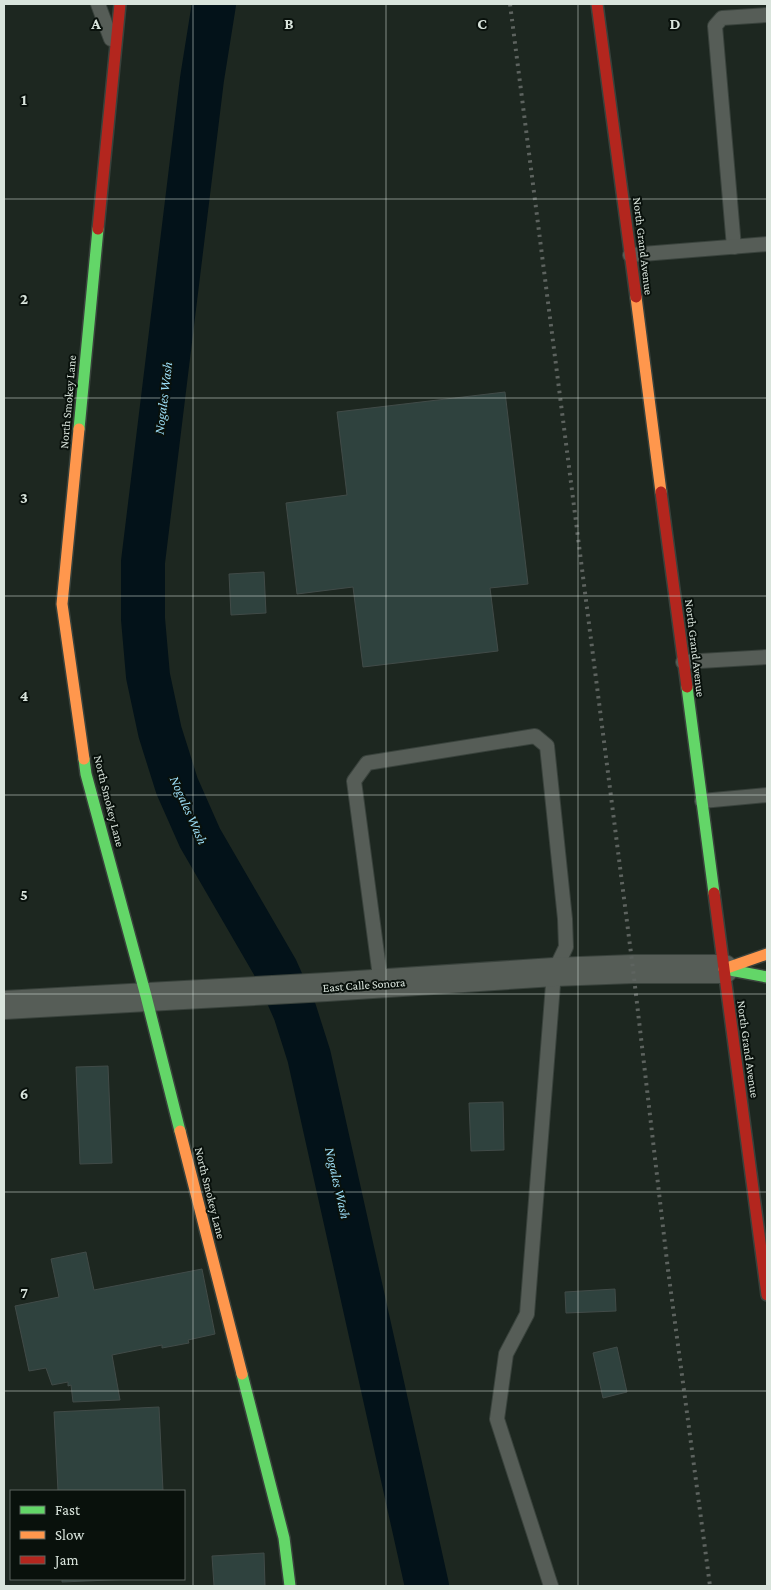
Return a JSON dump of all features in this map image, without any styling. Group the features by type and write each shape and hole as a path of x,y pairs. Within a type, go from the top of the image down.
{"street":[{"name":"North Smokey Lane","path":"120,4 62,604 86,774 146,996 284,1538 290,1586"},
{"name":"North Grand Avenue","path":"597,4 767,1295"},
{"path":"724,969 767,954"},
{"name":"East Calle Sonora","path":"4,1005 381,984 554,972 633,969 724,969"},
{"path":"724,969 767,977"}],"lane":[{"path":"98,4 115,51"},
{"path":"734,247 715,26 722,18 767,15"},
{"path":"630,255 767,244"},
{"path":"683,662 767,657"},
{"path":"381,984 354,781 366,763 535,736 547,746 565,919 566,947 554,972 527,1314 506,1354 497,1419 551,1586"},
{"path":"702,802 767,795"}],"building":[{"path":"505,392 528,584 490,588 498,651 363,667 353,587 297,594 286,503 347,495 337,412"},
{"path":"264,572 266,613 231,615 229,574"},
{"path":"108,1066 112,1163 80,1164 76,1067"},
{"path":"503,1102 504,1150 471,1151 469,1103"},
{"path":"86,1252 94,1290 202,1269 215,1334 188,1340 189,1343 162,1348 162,1345 112,1355 120,1400 73,1402 71,1385 68,1386 68,1382 52,1385 46,1368 29,1371 15,1306 59,1297 51,1259"},
{"path":"615,1289 616,1311 566,1313 565,1292"},
{"path":"617,1347 627,1392 603,1398 593,1353"},
{"path":"159,1407 163,1490 58,1490 54,1412"},
{"path":"264,1553 265,1586 214,1586 212,1556"},
{"path":"62,1580 109,1580 62,1582"}],"waterway":[{"name":"Nogales Wash","path":"214,4 202,79 143,562 143,619 148,676 160,732 177,786 200,838 276,969 295,1012 309,1056 427,1586"}],"railway":[{"path":"510,4 633,969 668,1270 710,1586"}],"traffic: fast":[{"path":"79,429 98,229"},
{"path":"687,687 714,893"},
{"path":"84,759 86,774 180,1131"},
{"path":"725,969 767,977"},
{"path":"242,1374 284,1538 290,1586"}],"traffic: slow":[{"path":"636,297 661,492"},
{"path":"79,429 62,604 84,759"},
{"path":"724,969 767,954"},
{"path":"180,1131 242,1374"}],"traffic: jam":[{"path":"98,229 120,4"},
{"path":"597,4 636,297"},
{"path":"661,492 687,687"},
{"path":"714,893 767,1295"}]}
